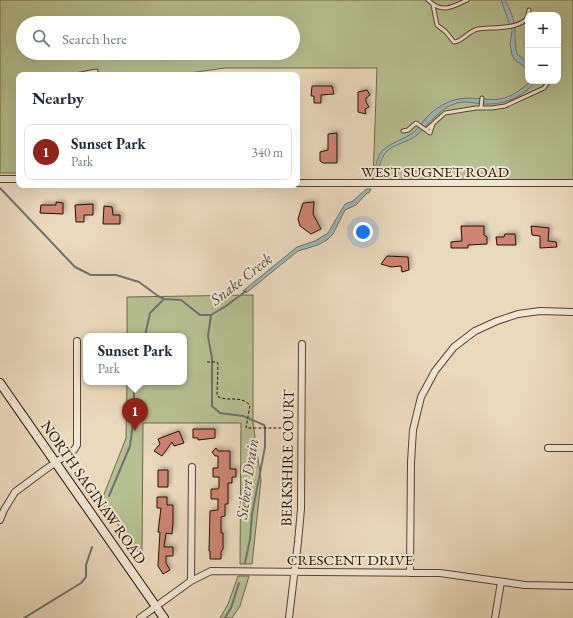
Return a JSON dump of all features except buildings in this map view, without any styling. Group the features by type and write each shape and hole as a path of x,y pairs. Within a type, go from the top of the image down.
{"main road":[{"name":"NORTH SAGINAW ROAD","path":"0,383 164,618"}],"street":[{"path":"0,179 16,179"},
{"name":"WEST SUGNET ROAD","path":"300,183 573,183"},
{"path":"410,573 411,462 413,430 421,397 435,371 454,347 476,331 497,321 518,314 540,311 573,312"},
{"path":"0,520 15,492 74,450 77,445 77,341"},
{"name":"BERKSHIRE COURT","path":"289,618 301,509 302,344"},
{"path":"548,448 573,448"},
{"path":"191,581 192,467"},
{"name":"CRESCENT DRIVE","path":"140,618 191,581 211,571 440,573 524,585 573,586"},
{"path":"495,618 502,582"}],"lane":[{"path":"428,0 433,5 440,8 447,8 467,0"},
{"path":"433,5 437,25 446,32 454,42 460,40 473,30 509,26 525,20"},
{"path":"91,72 96,71"},
{"path":"404,131 408,130 416,123 430,133 433,124 445,113 505,106 544,88 547,84"},
{"path":"481,108 482,98"}],"path":[{"path":"207,362 215,362 218,364 217,396 222,398 245,400 250,405 246,428 302,428"}],"green space":[{"path":"0,0 573,0 573,180 373,180 377,68 225,68 196,72 16,72 16,173 0,173"},
{"path":"253,295 253,423 261,480 252,564 240,564 241,423 143,423 142,557 101,502 126,438 127,385 187,385 187,333 127,333 127,297"},
{"path":"238,576 249,576 240,606 232,618 220,618 228,604"}],"water":[{"path":"501,0 505,0 513,19 517,54 525,61 525,67 515,60 512,55 510,44 512,31"},
{"path":"527,84 534,84 522,94 496,104 461,102 451,105 440,112 417,135 387,151 382,159 377,176 375,178 371,178 370,176 382,151 413,132 430,113 440,106 463,98 504,98"},
{"path":"366,189 371,189 369,193 367,193 356,205 345,210 333,234 327,240 318,245 298,251 246,293 243,291 297,247 315,241 328,233 345,204 353,201"}],"waterway":[{"name":"Snake Creek","path":"0,188 75,267 91,275 116,275 139,282 164,299 181,300 200,315 211,315 246,291"},
{"path":"146,333 150,313 164,299"},
{"name":"Siebert Drain","path":"211,315 208,336 212,358 212,406 220,413 243,416 264,425 265,427 265,447 252,514 250,539 245,563"},
{"path":"109,496 130,446 134,416 134,385"},
{"path":"24,618 81,583 86,577 86,565 92,547"},
{"name":"Siebert Drain","path":"225,618 231,608 239,583"}],"place":[{"name":"Sunset Park","path":"135,431"}]}
